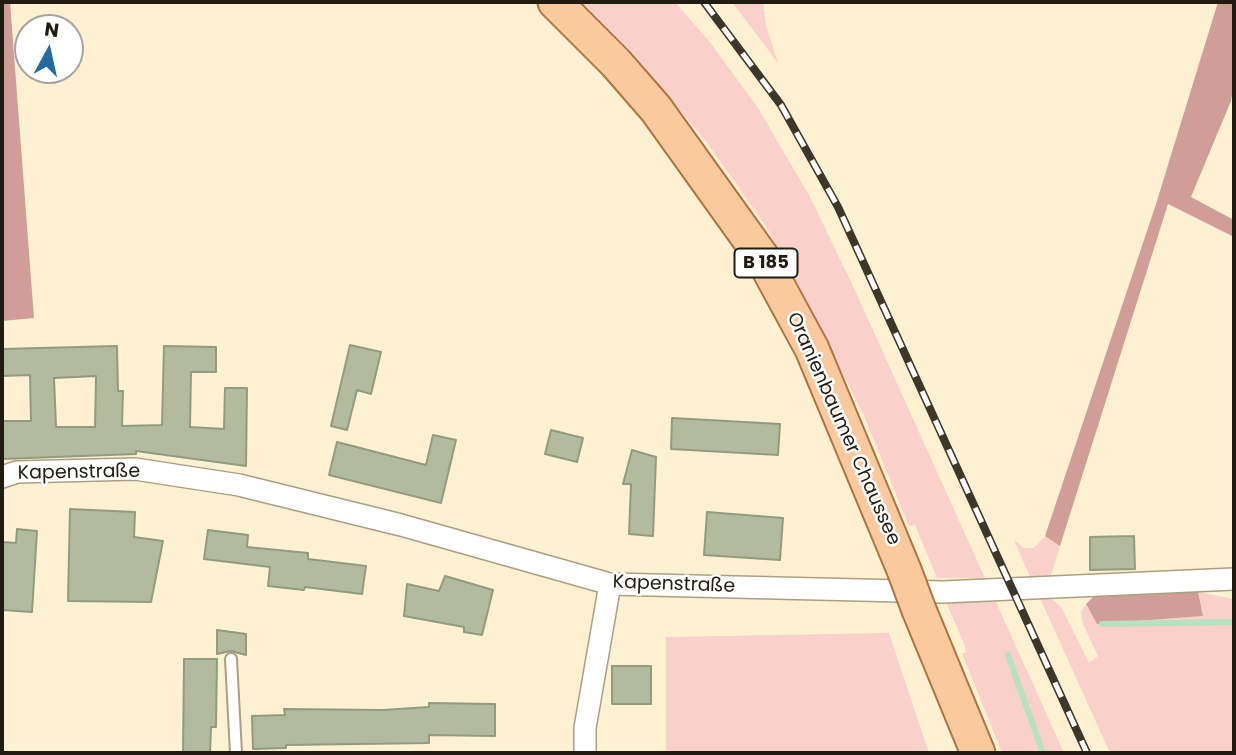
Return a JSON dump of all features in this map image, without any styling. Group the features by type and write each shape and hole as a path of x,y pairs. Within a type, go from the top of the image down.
{"main road":[{"name":"Oranienbaumer Chaussee","path":"555,2 616,63 656,109 701,168 762,257 812,349 978,753"}],"street":[{"name":"Kapenstraße","path":"2,477 17,472 135,469 239,485 401,525 610,584 943,592 1234,579"},
{"path":"585,753 585,728 610,584"}],"lane":[{"path":"231,659 236,753"}],"shaded area":[{"path":"2,2 10,2 14,84 16,84 34,318 2,321"},
{"path":"582,2 675,2 709,41 758,108 810,197 853,286 985,578 937,578 915,525 909,526 862,411 766,226 705,140 633,53"},
{"path":"732,2 763,2 766,26 778,63"},
{"path":"1218,2 1234,2 1234,82 1231,101 1191,197 1234,220 1234,237 1168,204 1060,546 1045,536 1156,204"},
{"path":"1045,536 1060,546 1049,582 1031,579 1014,540 1024,548 1034,548"},
{"path":"1198,592 1234,599 1234,753 1110,753 1040,598 1050,597 1061,607 1089,663 1098,656 1083,624 1081,612 1086,604 1097,624 1203,616"},
{"path":"1198,592 1203,616 1097,624 1086,604 1093,597"},
{"path":"946,602 996,602 1064,753 1002,753 962,653 966,653 965,646"},
{"path":"889,633 929,753 666,753 666,637"}],"building":[{"path":"350,345 381,352 371,394 357,390 347,430 331,426"},
{"path":"117,346 118,391 123,391 122,426 162,425 164,346 216,347 216,372 191,372 190,427 224,429 225,388 247,388 246,466 136,451 136,454 2,459 2,421 31,421 30,375 2,376 2,349","holes":["96,376 95,427 56,427 54,378"]},
{"path":"672,418 780,424 778,455 671,449"},
{"path":"551,430 583,438 577,462 545,454"},
{"path":"433,435 456,440 441,503 329,475 337,442 426,465"},
{"path":"632,450 656,457 653,536 629,534 631,484 623,484"},
{"path":"70,509 135,512 134,537 163,541 151,602 68,601"},
{"path":"707,512 783,518 780,560 704,555"},
{"path":"17,529 37,531 32,612 2,610 2,542 16,543"},
{"path":"208,530 248,535 247,547 308,553 308,559 366,566 362,594 305,587 304,590 268,586 270,567 204,559"},
{"path":"1134,536 1135,569 1090,570 1090,537"},
{"path":"445,576 493,590 482,635 464,632 464,627 404,616 407,584 439,591"},
{"path":"217,630 246,634 246,655 231,651 217,654"},
{"path":"184,659 217,659 216,727 211,727 210,753 183,753"},
{"path":"612,666 651,666 651,704 612,704"},
{"path":"429,703 495,704 495,736 429,735 429,743 286,745 286,748 253,749 252,716 285,715 284,709 383,710 429,707"}],"waterway":[{"path":"1102,624 1234,622"},
{"path":"1008,655 1043,753"}],"railway":[{"path":"704,2 781,105 838,207 1087,753"}]}
